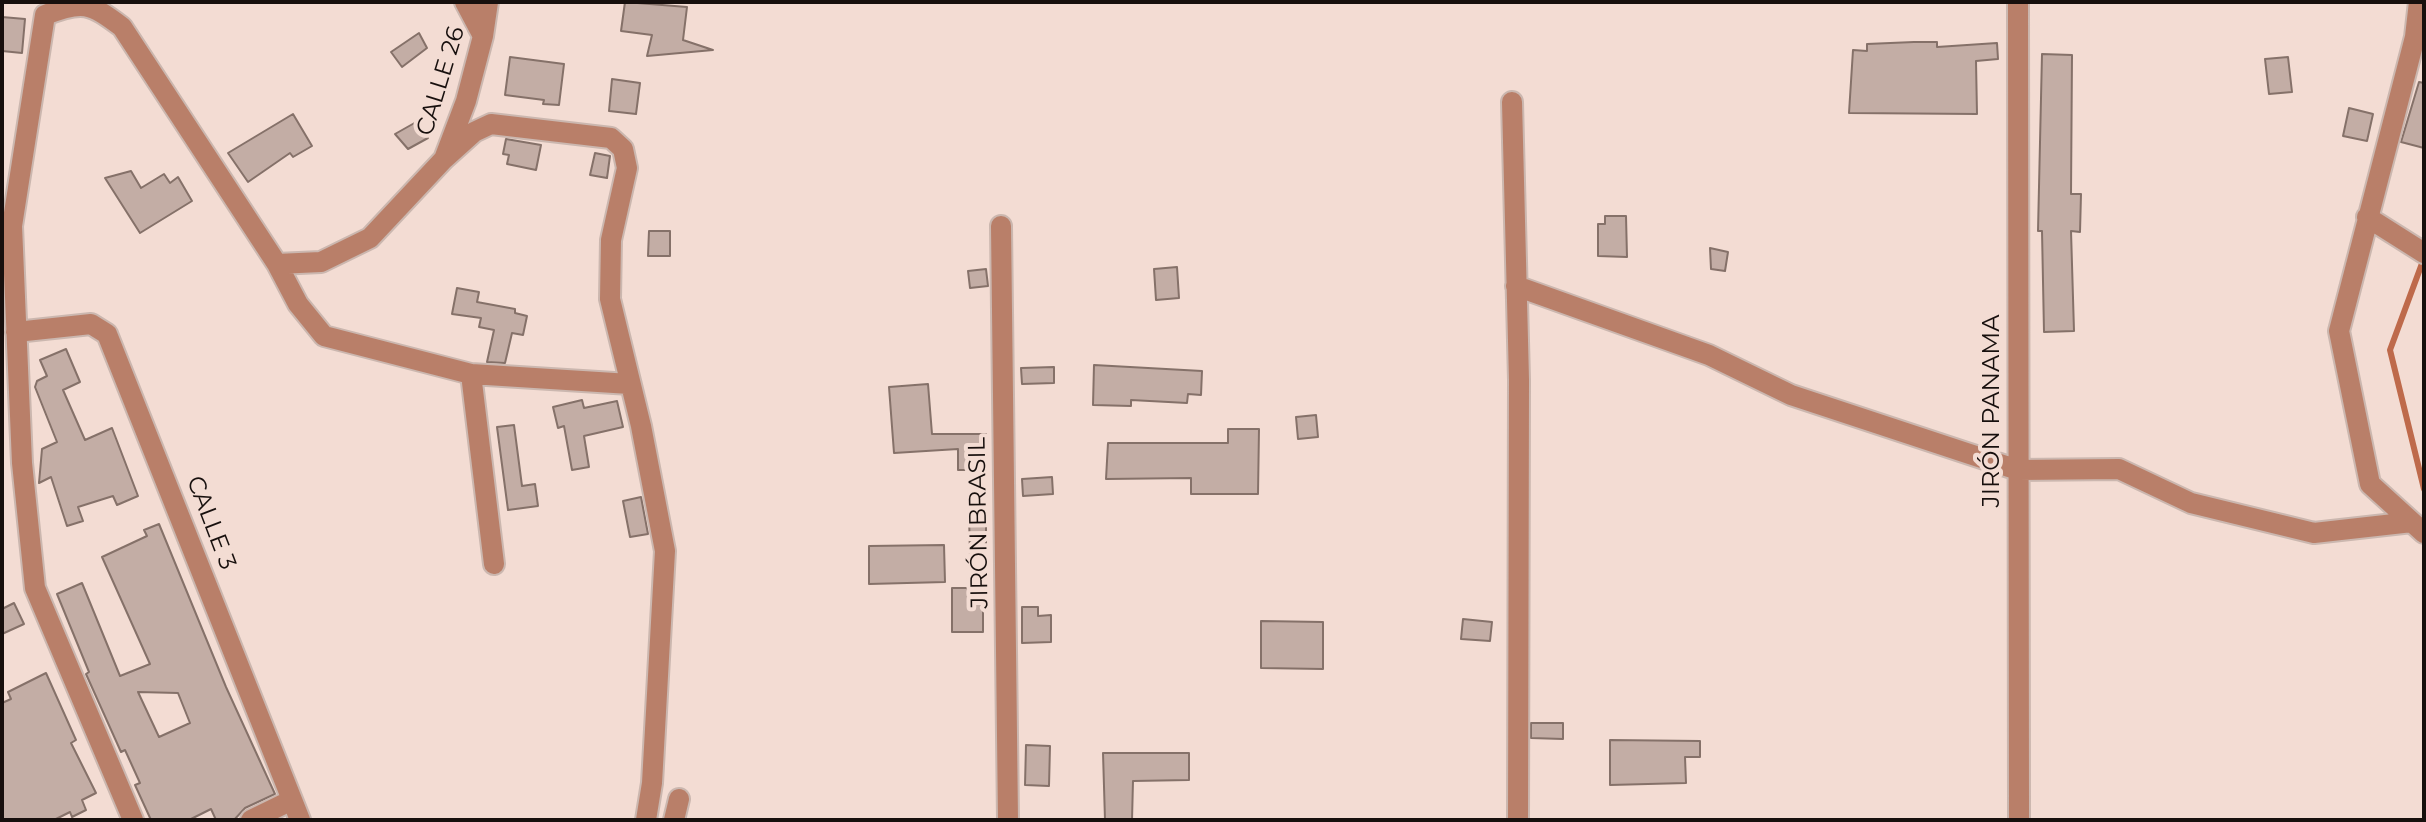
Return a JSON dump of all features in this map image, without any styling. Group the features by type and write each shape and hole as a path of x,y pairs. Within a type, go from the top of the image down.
{"street":[{"path":"465,2 483,36"},
{"name":"CALLE 26","path":"277,264 321,262 370,238 444,159 466,101 483,36 488,2"},
{"name":"JIRÓN PANAMA","path":"2018,2 2019,820"},
{"path":"2418,528 2370,484 2339,331 2415,37 2419,2"},
{"path":"133,820 35,588 22,463 12,226 45,8 94,6 122,27 277,264 298,304 324,336 471,374 630,384"},
{"path":"1512,102 1516,286 1518,820"},
{"path":"444,159 474,132 491,124 611,138 623,149 627,168 611,240 610,299 665,551 652,783 646,820"},
{"path":"2367,217 2421,251"},
{"name":"JIRÓN BRASIL","path":"1001,226 1008,820"},
{"path":"1516,286 1709,355 1791,395 2018,470 2119,469 2191,503 2314,533 2418,528"},
{"name":"CALLE 3","path":"16,332 91,324 107,334 300,820"},
{"path":"471,374 494,564"},
{"path":"674,820 679,799"},
{"path":"251,820 292,800"}],"building":[{"path":"625,2 687,7 683,40 713,50 647,56 652,35 621,31"},
{"path":"2,17 25,19 22,53 2,51"},
{"path":"419,33 427,48 402,67 391,52"},
{"path":"1937,42 1937,47 1997,43 1998,59 1976,61 1977,114 1849,113 1853,50 1867,51 1867,44"},
{"path":"2042,54 2072,55 2071,194 2081,194 2080,232 2071,231 2074,331 2044,332 2042,231 2038,231"},
{"path":"510,57 564,64 559,105 505,95"},
{"path":"2288,57 2292,92 2269,94 2265,59"},
{"path":"612,79 640,83 636,114 609,111"},
{"path":"2419,82 2424,83 2424,148 2401,142"},
{"path":"2349,108 2373,114 2367,141 2343,136"},
{"path":"293,114 312,146 293,157 290,153 248,182 228,153"},
{"path":"418,121 428,138 408,149 395,134"},
{"path":"506,139 541,145 536,170 507,164 509,155 503,154"},
{"path":"595,153 610,156 607,178 590,175"},
{"path":"131,171 141,188 164,174 170,183 178,177 192,201 140,233 105,178"},
{"path":"1605,216 1626,216 1627,257 1598,256 1598,224 1605,224"},
{"path":"649,231 670,231 670,256 648,256"},
{"path":"1710,248 1728,252 1725,271 1711,269"},
{"path":"1177,267 1179,298 1156,300 1154,269"},
{"path":"986,269 988,286 970,288 968,271"},
{"path":"457,288 479,292 477,302 515,309 515,313 527,316 523,335 512,333 505,363 487,362 494,330 479,327 481,318 452,314"},
{"path":"66,349 80,382 63,390 85,440 112,428 138,496 117,505 113,496 78,507 83,521 67,526 51,477 39,483 42,449 57,442 35,387 37,381 47,376 40,360"},
{"path":"1094,365 1202,371 1201,395 1188,394 1187,403 1131,400 1131,406 1093,405"},
{"path":"1054,367 1054,383 1022,384 1021,368"},
{"path":"928,384 932,434 986,434 986,470 958,470 958,449 894,453 889,387"},
{"path":"582,400 584,408 617,401 623,427 584,436 589,467 572,470 564,426 558,428 553,407"},
{"path":"1316,415 1318,437 1298,439 1296,417"},
{"path":"514,425 522,486 535,484 538,506 508,510 497,427"},
{"path":"1228,429 1259,429 1258,494 1191,494 1191,478 1106,479 1108,443 1228,443"},
{"path":"1052,477 1053,494 1023,496 1022,479"},
{"path":"641,497 648,534 630,537 623,501"},
{"path":"986,513 986,556 970,556 969,514"},
{"path":"159,524 226,687 275,794 245,808 234,820 216,820 211,809 189,820 151,820 135,785 140,783 125,750 121,752 86,674 89,672 57,594 82,583 120,676 150,664 102,557 147,536 144,530","holes":["138,692 178,693 190,723 159,737"]},
{"path":"944,545 945,582 869,584 869,546"},
{"path":"952,588 983,588 983,632 952,632"},
{"path":"14,603 24,624 2,634 2,609"},
{"path":"1022,607 1038,607 1038,616 1051,615 1051,642 1022,643"},
{"path":"1463,619 1492,622 1490,641 1461,639"},
{"path":"1261,621 1323,622 1323,669 1261,668"},
{"path":"46,673 76,740 71,743 96,793 82,800 86,810 72,817 70,812 54,820 2,820 2,703 11,699 8,692"},
{"path":"1531,723 1563,723 1563,739 1531,738"},
{"path":"1610,740 1700,741 1700,757 1685,757 1686,783 1610,785"},
{"path":"1026,745 1050,746 1049,786 1025,785"},
{"path":"1103,753 1189,753 1189,780 1133,781 1132,820 1105,820"}],"waterway":[{"path":"2424,258 2390,350 2424,489"}]}
